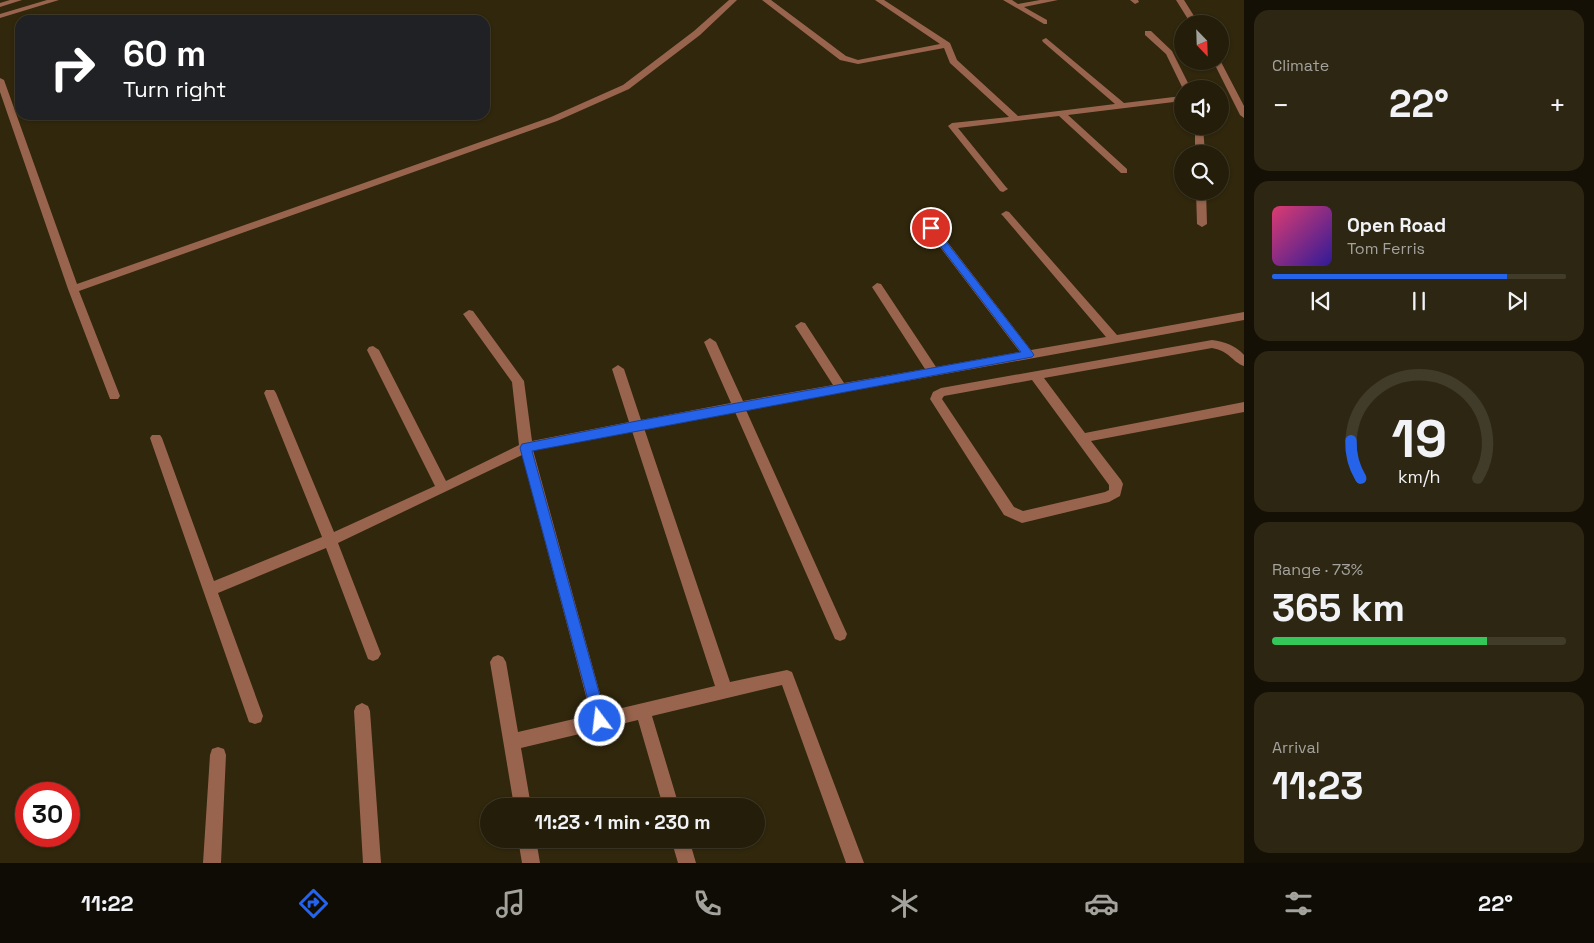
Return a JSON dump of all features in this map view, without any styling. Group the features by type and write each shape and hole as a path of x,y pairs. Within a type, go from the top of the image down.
{"street":[{"path":"0,5 18,0"},
{"path":"0,16 55,0"},
{"path":"73,289 554,119 626,87 697,33 733,0"},
{"path":"766,0 842,58 858,62 947,45"},
{"path":"879,0 947,45 953,61 1017,119"},
{"path":"1007,0 1044,22"},
{"path":"1017,6 1054,0"},
{"path":"1180,0 1189,15"},
{"path":"1148,33 1169,53 1182,80"},
{"path":"1046,40 1123,106"},
{"path":"1221,70 1244,115"},
{"path":"0,80 73,289 114,396"},
{"path":"1229,94 1233,93"},
{"path":"1003,189 952,126 1174,100"},
{"path":"1062,114 1124,171"},
{"path":"1201,200 1202,224"},
{"path":"1006,214 1114,339"},
{"path":"931,228 1029,355"},
{"path":"877,287 933,372"},
{"path":"469,314 518,382 526,448 600,721"},
{"path":"209,590 330,540 526,448 637,425 1244,316"},
{"path":"802,326 841,389"},
{"path":"710,342 840,634"},
{"path":"1036,376 1116,484 1115,492 1109,497 1022,517 1009,511 936,400 937,395 941,392 1212,344 1225,345 1244,362"},
{"path":"373,350 443,488"},
{"path":"618,368 725,691"},
{"path":"270,393 330,540 373,654"},
{"path":"1083,438 1244,408"},
{"path":"156,438 209,590 256,716"},
{"path":"498,662 521,798"},
{"path":"512,742 787,677 854,863"},
{"path":"362,710 372,863"},
{"path":"643,711 669,798"},
{"path":"212,863 218,755"},
{"path":"528,848 531,863"},
{"path":"683,848 687,863"}],"route":[{"path":"600,721 526,448 637,425 1029,355 931,228"}]}
